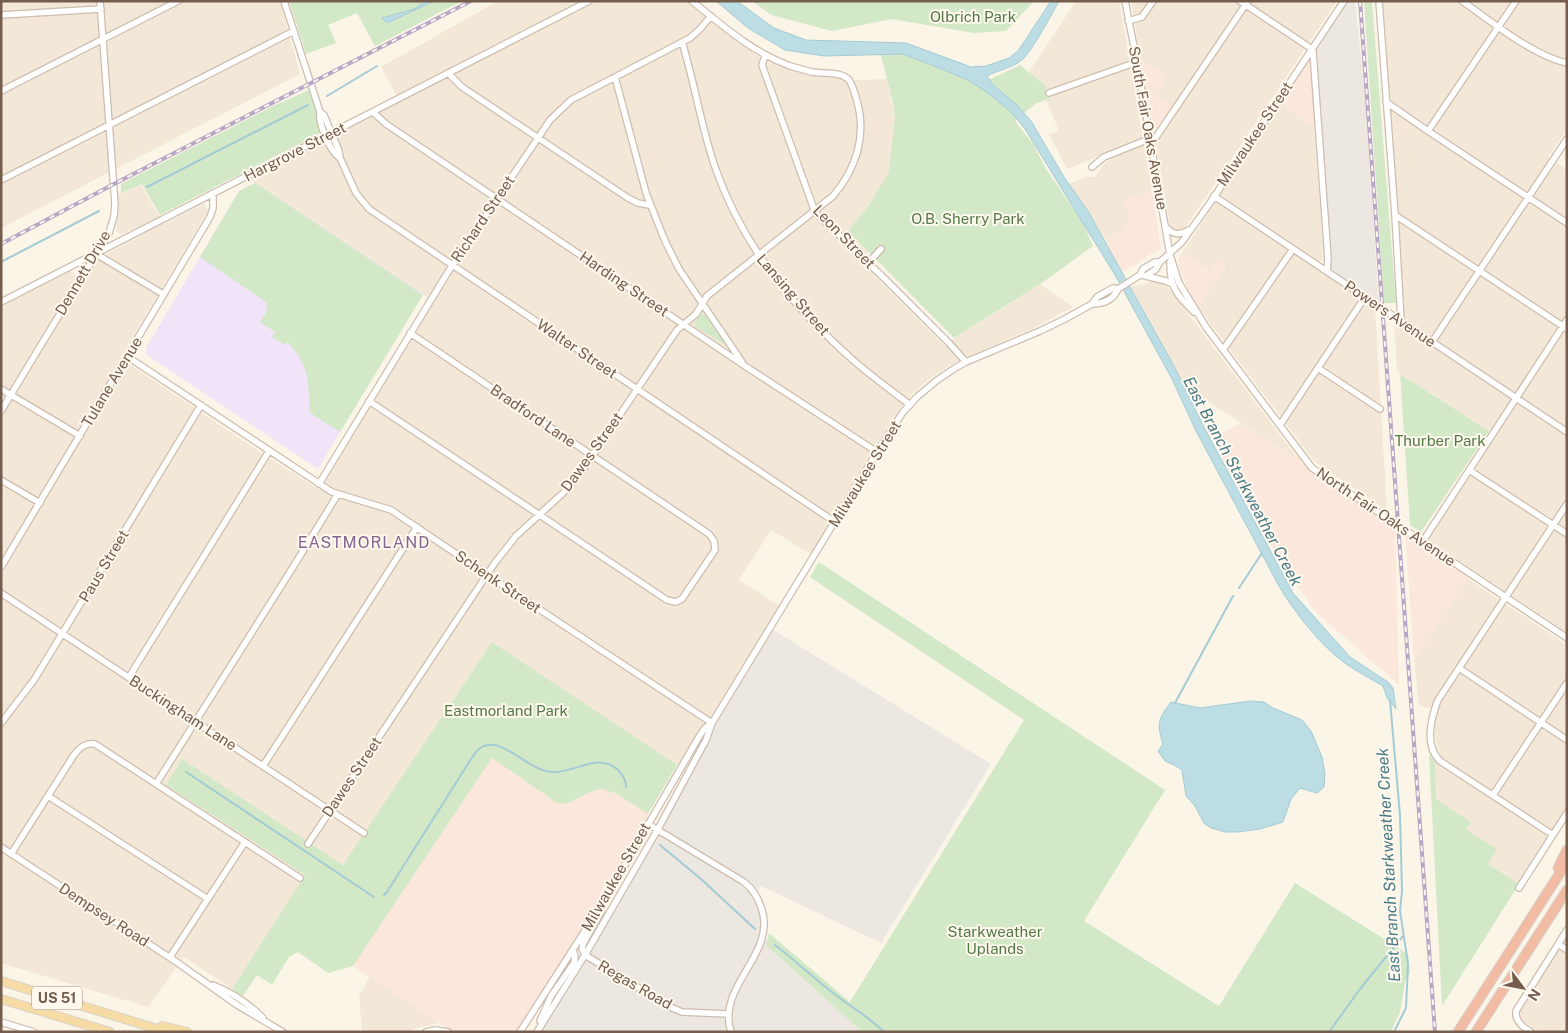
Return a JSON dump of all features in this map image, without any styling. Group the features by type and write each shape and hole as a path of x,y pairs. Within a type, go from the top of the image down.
{"highway":[{"path":"1539,906 1567,850"},
{"path":"1458,1032 1567,862"},
{"path":"1476,1032 1567,890"},
{"path":"1531,946 1567,900"}],"main road":[{"name":"US 51","path":"1,981 167,1032"},
{"name":"US 51","path":"1,998 110,1032"},
{"path":"101,1011 187,1032"}],"street":[{"name":"Dennett Drive","path":"1,411 109,233 114,210 100,1"},
{"path":"1,91 178,1"},
{"name":"Walter Street","path":"284,1 320,112 319,118 356,193 366,206 381,218 835,522"},
{"name":"Hargrove Street","path":"1,302 374,113 589,1"},
{"path":"692,1 765,56"},
{"name":"South Fair Oaks Avenue","path":"1125,1 1170,254"},
{"path":"1128,21 1142,17 1153,1"},
{"name":"Milwaukee Street","path":"536,1032 585,955 658,829 706,740 712,723 877,452 910,405 928,386 955,368 1040,331 1092,304 1101,304 1115,296 1118,289 1156,269 1160,262 1178,247 1191,229 1344,1"},
{"path":"1379,1 1401,321"},
{"path":"1462,1 1544,55 1567,63"},
{"path":"1428,132 1516,1"},
{"path":"1092,167 1104,157 1150,143 1244,2 1312,49 1327,248 1327,271"},
{"path":"1,15 101,9"},
{"name":"Richard Street","path":"319,484 452,265 550,120 568,103 682,42 700,29 711,16"},
{"path":"1,180 294,31"},
{"name":"Lansing Street","path":"682,42 690,66 704,132 715,168 729,203 758,256 788,294 819,328 854,361 910,405"},
{"name":"Dawes Street","path":"308,844 487,574 516,536 563,493 582,471 677,330 696,314 707,296 815,212 833,196 846,180 854,165 860,142 861,128 860,110 854,89 849,80 840,75 796,68 765,56"},
{"name":"Leon Street","path":"765,56 762,65 815,212 948,342 966,362"},
{"path":"1049,93 1137,62"},
{"path":"449,74 462,87 628,198 638,203 649,205"},
{"path":"615,77 649,205 679,269 745,366"},
{"path":"1386,102 1428,132 1567,223"},
{"name":"Harding Street","path":"374,113 386,124 745,366 877,452"},
{"path":"1432,342 1567,139"},
{"name":"Tulane Avenue","path":"1,567 210,217 214,201 213,193"},
{"name":"Powers Avenue","path":"1214,196 1567,432"},
{"path":"1395,215 1565,328"},
{"path":"1165,226 1177,235 1191,229"},
{"path":"868,263 881,249"},
{"path":"1224,350 1293,249"},
{"path":"96,254 163,294"},
{"path":"1170,254 1172,284"},
{"name":"North Fair Oaks Avenue","path":"1170,254 1179,283 1199,316 1300,453 1317,472 1567,638"},
{"path":"1143,276 1172,284"},
{"name":"North Fair Oaks Avenue","path":"1172,284 1181,299 1199,316"},
{"path":"1280,424 1366,297"},
{"path":"1423,542 1516,398 1565,328 1567,320"},
{"name":"Bradford Lane","path":"410,333 709,534 714,540 715,550 682,599 679,602 673,602 667,600 540,514"},
{"name":"Schenk Street","path":"128,357 319,484 338,494 391,510 712,723"},
{"path":"1318,368 1380,410"},
{"path":"1,389 80,436"},
{"path":"370,401 540,514"},
{"name":"Paus Street","path":"1,723 34,680 201,405"},
{"path":"129,677 269,451"},
{"path":"1469,470 1567,534"},
{"path":"1,480 40,503"},
{"path":"156,784 338,494"},
{"path":"1553,835 1440,761 1432,751 1430,729 1432,715 1438,700 1567,504"},
{"path":"263,766 417,527"},
{"name":"Buckingham Lane","path":"1,593 364,833"},
{"path":"1458,668 1567,740"},
{"path":"1493,795 1567,683"},
{"name":"Milwaukee Street","path":"520,1032 607,896 700,735 712,723"},
{"path":"11,854 80,748 89,744 96,744 300,878"},
{"path":"48,796 208,899"},
{"path":"1519,888 1567,813"},
{"path":"648,824 744,882 756,893 760,902 765,923 763,936 756,954 732,996 728,1014 731,1032"},
{"path":"170,957 245,842"},
{"name":"Dempsey Road","path":"1,847 207,983 226,991 282,1032"},
{"path":"585,955 582,949 597,921 607,896"},
{"path":"1531,1032 1522,1026 1516,1018 1516,1011 1567,930"},
{"path":"1558,944 1567,950"},
{"path":"536,1032 551,996 574,962 575,956 573,951"},
{"name":"Regas Road","path":"585,955 670,1007 682,1012 728,1014"},
{"path":"1,1022 34,1032"},
{"path":"426,1032 435,1030 448,1032"}],"shaded area":[{"path":"1,1 280,1 300,74 1,228"},
{"path":"498,1 686,1 757,56 778,66 822,77 858,80 887,79 895,118 895,147 876,243 860,261 944,345 1040,284 1073,307 1034,328 951,364 913,393 899,409 868,457 814,556 771,530 739,580 783,608 680,767 492,642 343,866 182,759 166,785 305,875 232,989 184,957 148,1007 1,963 1,306 67,272 72,272 76,276 92,267 106,254 142,235 137,227 122,234 116,230 118,195 141,185 164,224 205,204 208,211 120,358 320,490 434,302 250,180 400,102 381,67"},
{"path":"1076,1 1119,1 1152,191 1130,196 1130,218 1125,229 1104,239 1088,211 1069,184 1086,177 1095,177 1103,165 1111,159 1109,152 1067,169 1049,134 1059,131 1046,100 1050,98 1045,85 1029,72"},
{"path":"1131,1 1337,1 1185,228 1181,230 1175,230 1170,225 1156,144 1178,110 1156,95 1167,77 1141,60"},
{"path":"1344,1 1355,1 1365,95 1379,307 1327,271 1313,52"},
{"path":"1382,1 1567,1 1567,129 1548,157 1567,170 1567,633 1429,539 1496,435 1397,372 1394,320 1402,325 1404,316"},
{"path":"1312,49 1319,130 1277,102"},
{"path":"1141,60 1167,77 1156,95 1173,106 1158,128 1155,128 1153,125"},
{"path":"1281,104 1314,127 1324,257 1323,260 1317,260 1313,266 1375,308 1387,511 1314,461 1198,307 1226,266 1210,271 1182,253"},
{"path":"255,183 423,294 318,469 147,355 146,352 146,348 239,191"},
{"path":"1152,191 1161,250 1152,253 1134,266 1121,272 1104,239 1125,229 1130,218 1124,204 1130,196"},
{"path":"1182,253 1210,270 1217,260 1226,266 1198,307 1188,290 1179,267 1178,259"},
{"path":"1155,281 1167,286 1296,456 1294,457 1184,386 1131,287"},
{"path":"1240,423 1294,457 1300,453 1312,467 1395,523 1399,685 1317,613 1295,583 1250,510 1212,439"},
{"path":"1405,530 1471,574 1414,660"},
{"path":"1468,579 1567,645 1567,678 1561,686 1567,690 1567,808 1519,884 1488,864 1466,830 1471,822 1436,799 1435,762 1440,756 1435,733 1437,711 1419,705 1414,660"},
{"path":"770,628 991,764 881,943 761,886 756,893 759,902 763,936 800,976 862,1032 537,1032 627,881 712,723"},
{"path":"492,758 557,803 567,804 588,793 601,789 615,793 648,814 648,824 573,951 520,1032 452,1032 353,966"},
{"path":"1567,935 1567,1032 1540,1032 1520,1019 1517,1013"},
{"path":"370,977 438,1022 413,1029 410,1032 362,1032 359,995"}],"green space":[{"path":"289,1 462,1 375,46 357,13 328,25 336,43 306,54"},
{"name":"Olbrich Park","path":"752,1 1034,1 1006,31 974,33 892,19 832,31 771,15"},
{"path":"1364,1 1372,1 1396,303 1384,303"},
{"name":"O.B. Sherry Park","path":"903,54 968,80 982,83 1020,65 1045,85 1050,98 1035,104 1015,121 1033,144 1046,169 1082,221 1093,246 1043,282 954,338 848,231 870,204 889,171 895,118 881,55"},
{"path":"309,90 321,128 319,134 160,215 142,184 121,193 121,184 273,106"},
{"path":"255,183 423,295 340,432 309,412 308,383 299,357 287,342 285,345 272,337 275,332 260,322 266,313 267,303 200,257 239,191"},
{"path":"701,314 705,315 726,345 696,327 695,322"},
{"name":"Thurber Park","path":"1400,374 1489,431 1421,532 1410,525"},
{"name":"Starkweather Uplands","path":"819,562 1165,790 1084,921 1219,1006 1295,883 1408,954 1410,973 1405,982 1400,1012 1391,1032 862,1032 766,945 769,933 850,1002 1024,720 810,577"},
{"name":"Eastmorland Park","path":"492,642 677,765 648,814 615,793 601,789 588,793 567,804 557,803 492,758 353,966 328,973 298,952 289,957 272,985 257,975 243,996 232,989 305,875 166,785 182,759 343,865"},
{"path":"1429,754 1435,762 1436,799 1471,822 1466,830 1497,849 1488,864 1519,884 1442,1006"}],"water":[{"path":"426,1 434,1 387,23 382,18 414,9"},
{"path":"716,1 737,1 774,28 806,40 906,43 971,67 986,66 1009,58 1018,51 1051,1 1059,1 1023,59 1015,65 987,76 993,85 1017,105 1031,121 1064,177 1088,211 1175,368 1205,429 1293,593 1350,657 1388,682 1393,688 1396,709 1387,698 1383,686 1351,667 1327,648 1301,619 1286,598 1196,431 1172,379 1115,275 1025,129 1011,112 988,93 968,80 903,54 824,56 785,50 748,28"},
{"path":"1250,701 1264,702 1273,708 1302,720 1311,731 1322,757 1325,773 1324,787 1317,793 1300,788 1291,799 1283,822 1260,829 1225,832 1211,828 1204,823 1195,806 1186,796 1182,770 1165,761 1158,751 1163,744 1159,726 1161,717 1171,702 1200,708"}],"waterway":[{"path":"327,96 377,66"},
{"path":"147,187 308,105"},
{"path":"1,262 99,211"},
{"path":"1239,588 1262,553"},
{"path":"1175,703 1233,596"},
{"name":"East Branch Starkweather Creek","path":"1390,700 1400,815 1402,891 1400,911 1408,964 1406,1008 1394,1032"},
{"path":"384,895 473,757 482,747 495,745 535,767 551,772 560,772 594,763 610,765 621,773 626,787"},
{"path":"186,772 374,897"},
{"path":"660,845 701,879 755,929"},
{"path":"1329,1032 1360,989 1403,936"},
{"path":"775,945 884,1032"}],"railway":[{"path":"1,244 471,1"},
{"path":"1360,1 1435,1032"}],"district":[{"name":"EASTMORLAND","path":"364,542"}]}
